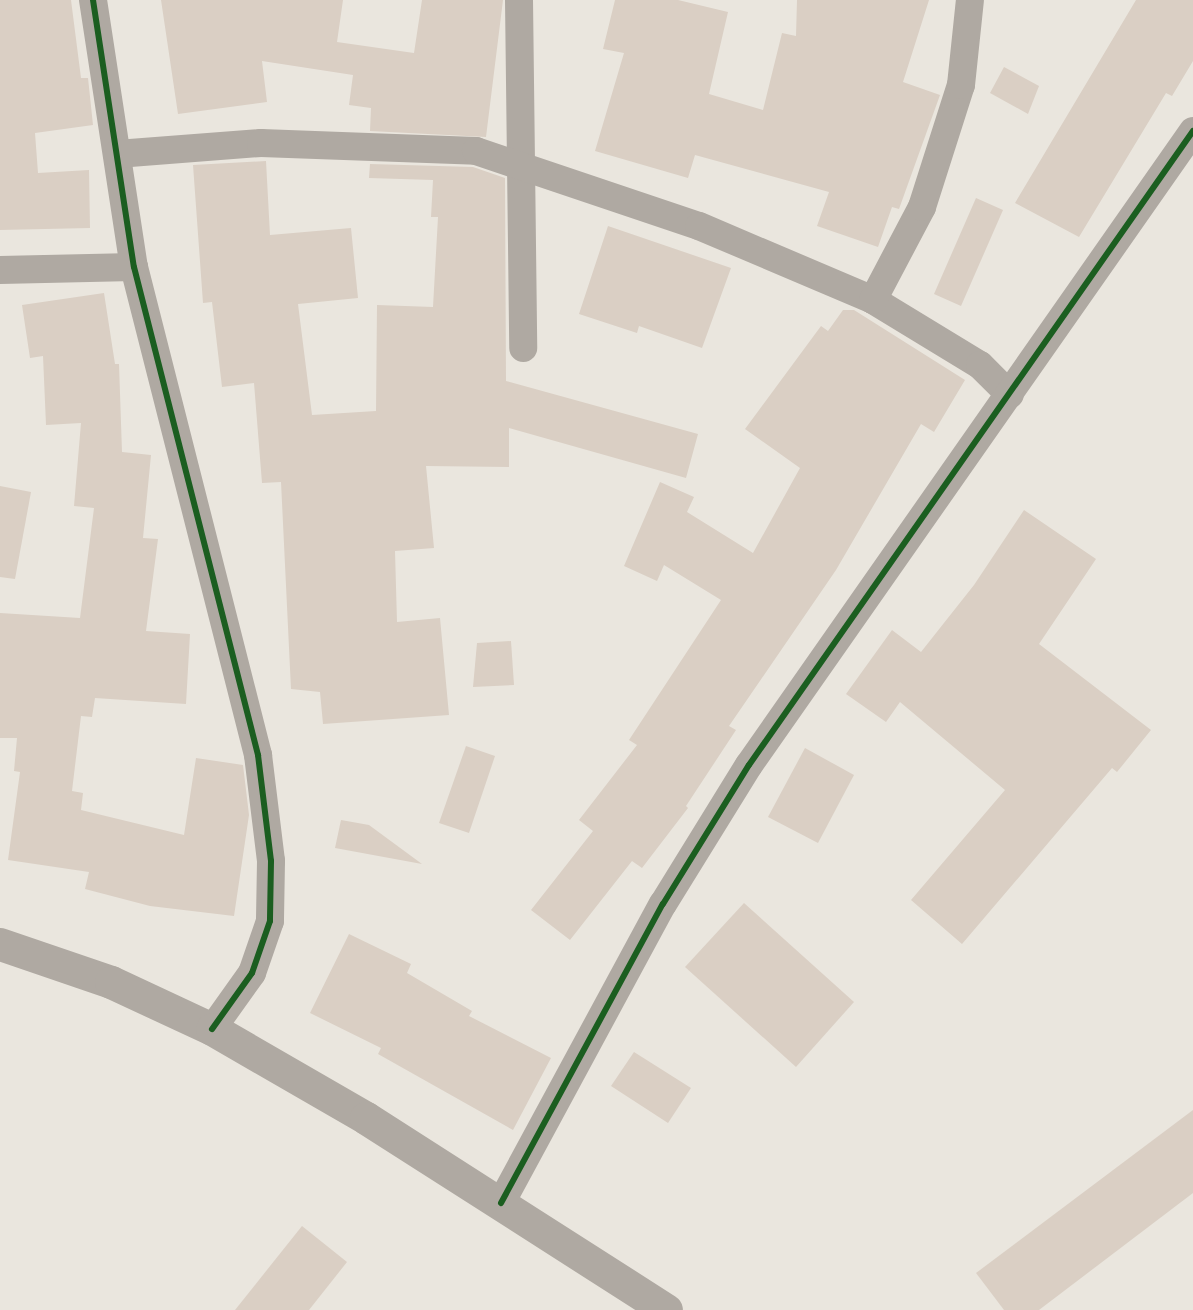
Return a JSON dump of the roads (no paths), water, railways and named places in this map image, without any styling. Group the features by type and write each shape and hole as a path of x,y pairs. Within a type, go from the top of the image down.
{"street":[{"path":"93,0 134,267 258,755 271,861 270,921 255,963 212,1029"},
{"path":"519,0 523,348"},
{"path":"873,300 926,195 961,85 970,0"},
{"path":"501,1203 663,904 749,765 1193,131"},
{"path":"117,154 261,143 476,151 699,226 873,300 1010,395"},
{"path":"0,270 134,267"},
{"path":"0,944 111,982 212,1029 366,1118 666,1310"}]}
